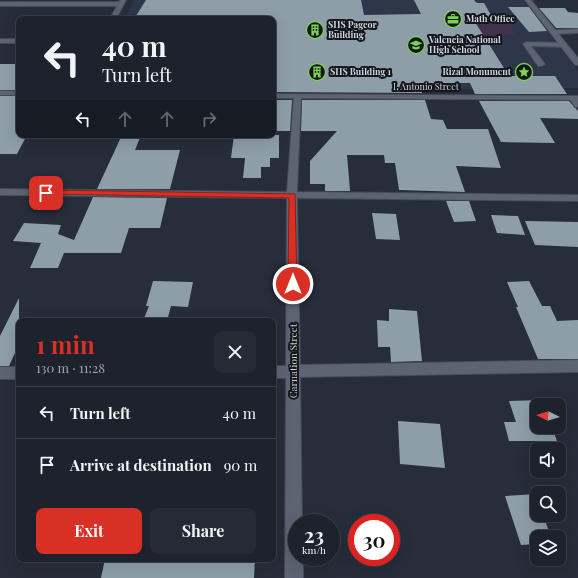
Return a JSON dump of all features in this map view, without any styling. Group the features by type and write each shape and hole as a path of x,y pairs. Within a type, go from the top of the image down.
{"street":[{"path":"528,0 578,63"},
{"path":"0,4 122,2 115,16"},
{"path":"554,32 578,31"},
{"path":"0,41 16,41"},
{"path":"541,64 526,44 564,45"},
{"path":"0,93 16,93"},
{"name":"I. Antonio Street","path":"276,96 576,101"},
{"name":"Carnation Street","path":"294,578 292,196 297,96"},
{"path":"0,192 578,198"},
{"path":"276,372 578,366"},
{"path":"0,373 16,373"}],"shaded area":[{"name":"Valencia National High School","path":"134,0 524,0 578,71 578,88 276,90 276,16 126,16"},
{"path":"386,23 510,23 515,35 389,35"}],"building":[{"name":"Valencia National High School","path":"146,0 361,0 364,15 421,14 414,0 474,0 477,3 484,3 495,22 475,22 509,76 555,76 567,94 475,94 470,83 419,83 422,93 276,92 276,16 136,16"},
{"path":"508,7 529,7 547,31 529,32"},
{"path":"539,8 565,8 568,12 578,13 578,28 556,28"},
{"path":"0,64 16,64 16,90 0,90"},
{"path":"0,96 16,96 16,138 25,138 17,154 0,154"},
{"path":"276,100 292,100 290,131 276,131"},
{"path":"302,100 425,100 431,119 443,120 447,129 488,129 501,168 456,166 465,192 399,190 395,163 385,163 384,155 347,155 350,191 325,191 325,184 310,184 310,161 337,131 301,131"},
{"path":"479,101 569,101 578,111 578,119 540,118 555,143 501,142"},
{"path":"276,135 279,135 279,158 270,158 270,167 261,167 261,178 243,178 245,158 231,158 234,138 276,138"},
{"path":"121,138 140,138 135,150 180,150 170,189 97,189"},
{"path":"93,197 167,198 160,228 129,228 121,253 64,253 58,268 30,268 41,243 13,241 24,223 61,225 58,234 74,240"},
{"path":"446,201 469,201 476,221 454,222"},
{"path":"372,213 396,214 400,240 376,239"},
{"path":"491,215 518,216 525,235 497,233"},
{"path":"525,221 578,222 578,247 535,245"},
{"path":"153,281 193,282 188,307 171,306 168,318 144,318 149,306 146,306"},
{"path":"529,281 542,306 550,306 557,321 578,320 578,359 538,359 507,282"},
{"path":"19,298 19,318 16,318 16,351 9,366 0,366 0,336"},
{"path":"389,309 417,311 422,361 391,362 390,347 378,347 377,320 389,321"},
{"path":"530,400 530,434 554,434 557,441 509,441 504,422 516,422 509,401"},
{"path":"398,421 440,424 445,468 400,464"},
{"path":"530,494 530,522 546,522 548,530 530,530 530,544 521,545 505,496"},
{"path":"104,562 255,562 254,578 101,578"}],"place":[{"name":"Math Office","path":"453,19"},
{"name":"SHS Pagcor Building","path":"315,30"},
{"name":"Valencia National High School","path":"416,45"},
{"name":"SHS Building 1","path":"317,72"},
{"name":"Rizal Monument","path":"524,72"}],"route":[{"path":"46,193 292,196 293,284"}]}
